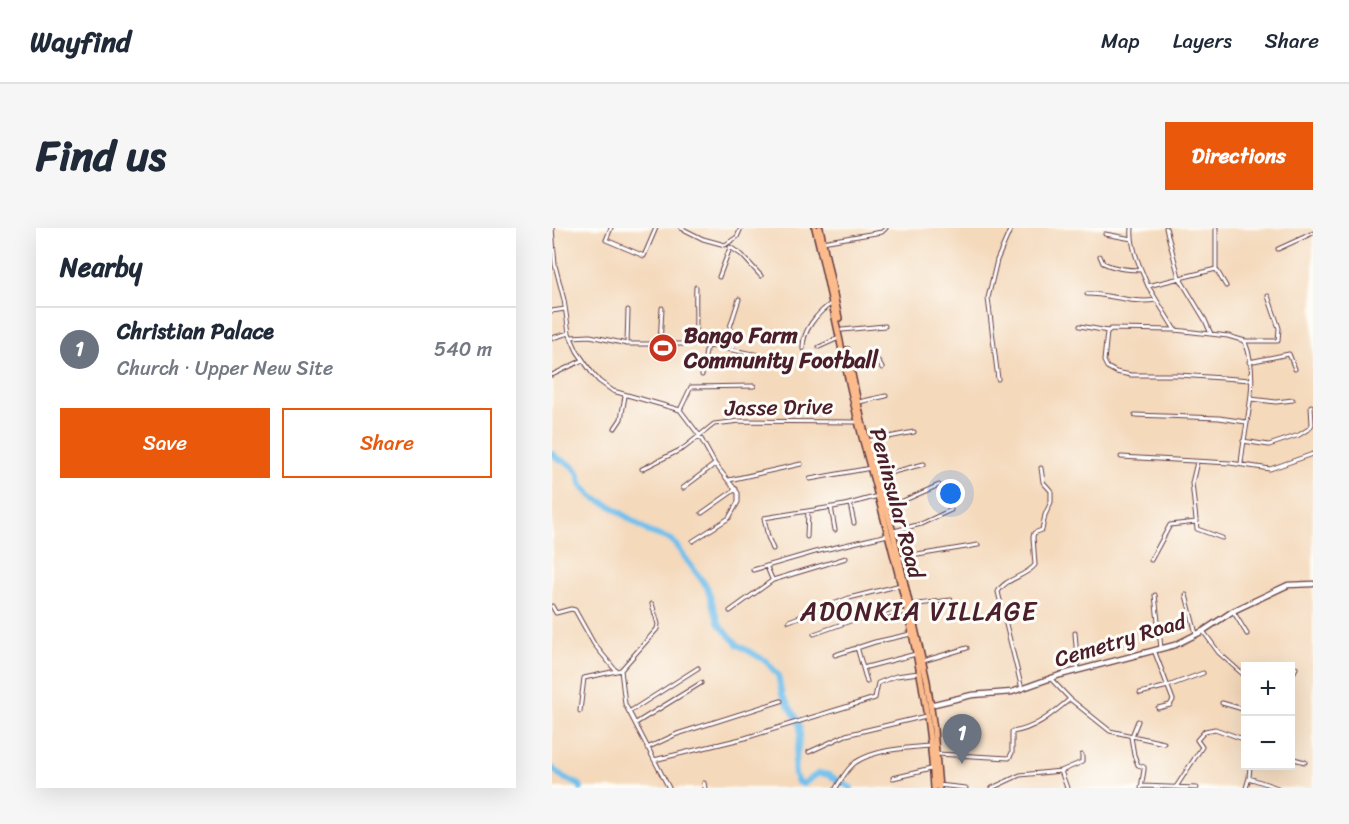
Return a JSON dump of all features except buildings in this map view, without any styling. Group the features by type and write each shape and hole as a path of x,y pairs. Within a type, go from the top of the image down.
{"main road":[{"name":"Peninsular Road","path":"815,228 821,242 868,441 887,508 890,533 929,706 928,716 935,755 933,768 936,786"},
{"name":"Peninsular Road","path":"820,228 832,303 858,421 899,558 923,661 935,755 936,786"}],"street":[{"path":"552,228 555,265 570,335 583,360 599,381 614,391 680,410 699,435 715,464 737,491 738,502 729,518 693,541"},
{"path":"611,228 606,240 644,256 656,228"},
{"path":"681,228 719,245 730,245 761,276"},
{"path":"720,277 730,245 741,228"},
{"path":"821,242 882,232 886,228"},
{"path":"998,379 988,298 997,260 1011,228"},
{"path":"1132,228 1132,239 1141,270 1175,330"},
{"path":"1166,228 1179,277 1211,334"},
{"path":"1216,228 1216,269 1226,286"},
{"path":"1278,249 1313,233"},
{"path":"1105,234 1132,239"},
{"path":"1100,256 1108,266 1123,270 1141,270"},
{"path":"1148,286 1216,269"},
{"path":"695,343 696,286"},
{"path":"1087,294 1103,294 1141,302 1156,300"},
{"path":"1080,326 1108,331 1175,330 1228,336 1245,342 1278,341 1278,328 1268,296"},
{"path":"733,350 730,327 739,299"},
{"path":"803,349 804,336 816,317 832,303"},
{"path":"660,344 662,308"},
{"path":"552,311 565,309"},
{"path":"627,344 628,310"},
{"path":"842,330 885,326"},
{"path":"1108,331 1104,361 1112,371 1127,375 1187,375 1251,380"},
{"path":"552,338 570,335 590,336 627,344 695,343 780,359"},
{"path":"819,347 840,338"},
{"path":"1241,464 1251,399 1251,380 1245,342"},
{"path":"702,375 707,345"},
{"path":"1249,362 1289,354 1295,369"},
{"path":"851,366 877,359 882,368"},
{"path":"552,375 583,360"},
{"path":"680,410 691,387 754,386"},
{"path":"615,428 621,419 625,396"},
{"path":"859,402 886,396"},
{"path":"1251,399 1276,402 1293,400"},
{"path":"1243,441 1269,446 1306,431 1312,424 1311,406"},
{"path":"1135,415 1219,418 1246,422"},
{"name":"Jasse Drive","path":"642,469 684,448 709,426 723,422 858,421"},
{"path":"868,441 914,432"},
{"path":"1121,457 1241,464 1270,469 1313,454"},
{"path":"1197,462 1192,483 1197,529 1221,538"},
{"path":"683,488 715,464"},
{"path":"729,480 801,464"},
{"path":"878,476 924,464"},
{"path":"810,479 872,468"},
{"path":"1022,689 998,592 1000,587 1026,575 1035,566 1034,533 1042,530 1045,515 1052,502 1051,491 1044,482 1041,468"},
{"path":"887,508 939,485"},
{"path":"702,513 737,491"},
{"path":"773,549 764,518 849,504 879,496"},
{"path":"849,504 854,523"},
{"path":"831,507 835,530"},
{"path":"753,570 915,526 951,510"},
{"path":"807,537 808,511"},
{"path":"1151,560 1170,525 1196,522"},
{"path":"899,558 978,545"},
{"path":"730,611 772,580 846,558"},
{"path":"767,567 772,580"},
{"name":"Cemetry Road","path":"929,706 972,695 999,694 1022,689 1050,678 1183,642 1233,611 1288,585 1313,584"},
{"path":"789,621 849,598 902,585"},
{"path":"1155,595 1161,648"},
{"path":"1186,595 1196,635"},
{"path":"910,605 951,600"},
{"path":"580,711 584,678 621,670 632,660 658,627 652,604"},
{"path":"552,606 556,613 575,610 594,644 616,671"},
{"path":"1233,611 1247,634"},
{"path":"814,634 856,619 908,612"},
{"path":"1203,631 1218,654 1241,674"},
{"path":"1075,633 1078,670"},
{"path":"835,655 857,647 912,634"},
{"path":"857,647 867,682"},
{"path":"923,661 967,648"},
{"path":"1154,650 1173,703 1158,708"},
{"path":"863,668 917,653"},
{"path":"629,712 698,668"},
{"path":"621,670 624,698 629,712 669,788"},
{"path":"654,760 745,738 848,704 875,698 878,683 893,677 921,673"},
{"path":"1140,693 1203,674"},
{"path":"1050,678 1070,699 1110,731 1164,743"},
{"path":"636,723 701,683"},
{"path":"935,755 1009,758 1012,753 1012,732 1023,730 1048,718 1070,699"},
{"path":"647,748 677,734 781,702"},
{"path":"1222,703 1241,709"},
{"path":"809,752 846,735 928,716"},
{"path":"1138,721 1131,737 1138,765 1144,767 1142,787 1197,788"},
{"path":"1176,787 1202,747 1197,740 1205,731 1215,729 1241,739"},
{"path":"836,788 856,762 889,751 932,746"},
{"path":"992,788 1020,776 1061,771 1082,762 1082,754"},
{"path":"1295,759 1305,762"},
{"path":"892,778 933,768"},
{"path":"1246,788 1250,770"},
{"path":"1061,771 1067,788"},
{"path":"1249,778 1278,788"},
{"path":"704,783 705,788"},
{"path":"936,786 966,788"}],"waterway":[{"path":"552,453 578,472 582,486 594,498 611,506 649,532 672,540 707,587 719,624 738,645 766,661 778,675 782,695 798,720"},
{"path":"799,723 800,738 794,768 798,782 803,784 819,773 829,775 851,788"},
{"path":"552,768 562,777 580,785 581,788"}],"place":[{"name":"Bango Farm Community Football","path":"663,348"},
{"name":"Christian Palace","path":"962,764"}],"district":[{"name":"ADONKIA VILLAGE","path":"919,611"}]}
